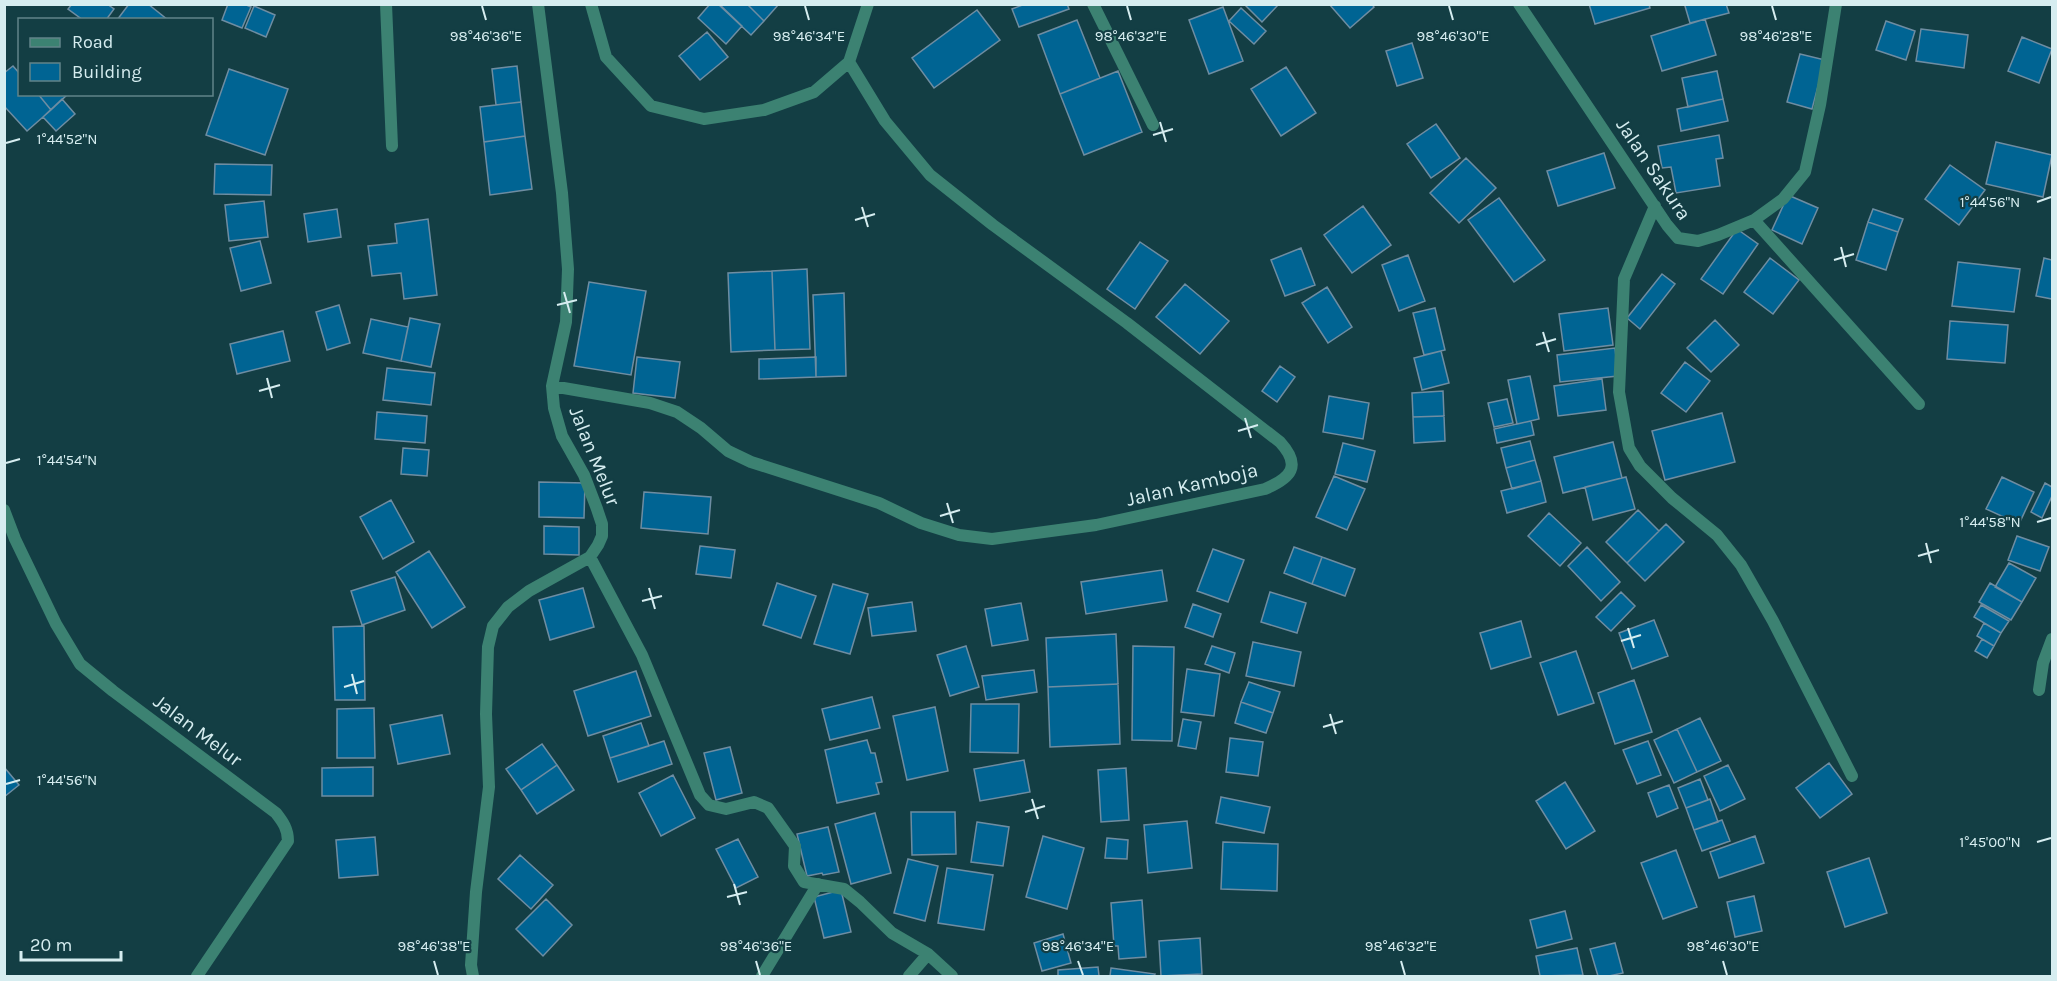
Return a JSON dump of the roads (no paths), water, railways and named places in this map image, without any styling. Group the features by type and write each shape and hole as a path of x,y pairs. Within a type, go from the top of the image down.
{"street":[{"path":"386,4 392,146"},
{"name":"Jalan Melur","path":"538,4 562,193 568,269 566,322 552,386 554,408 562,436 584,475 602,524 602,536 590,556"},
{"path":"591,4 606,57 651,106 704,119 764,110 814,92 849,62 868,4"},
{"path":"1094,4 1153,125"},
{"name":"Jalan Sakura","path":"1519,4 1654,206 1678,238 1698,241 1754,220 1783,199 1804,172 1820,105 1836,4"},
{"name":"Jalan Kamboja","path":"552,386 650,403 677,412 701,428 728,451 751,462 879,503 921,523 959,535 992,538 1096,525 1265,489 1280,483 1289,476 1292,464 1290,453 1280,442 930,175 885,121 849,62"},
{"path":"1654,206 1624,279 1619,392 1629,447 1641,466 1672,498 1717,535 1741,565 1773,621 1852,776"},
{"path":"1754,220 1919,404"},
{"name":"Jalan Melur","path":"4,510 15,539 51,613 80,664 113,692 276,813 288,833 288,841 197,976"},
{"path":"473,976 471,965 476,892 489,787 486,714 488,647 493,626 508,607 529,591 590,556 642,654 700,795 710,805 726,809 754,802 768,808 795,846 794,866 804,882 844,889 892,933 928,954 952,976"},
{"path":"2039,690 2043,663 2052,639"},
{"path":"762,976 818,884"},
{"path":"909,976 928,954"}]}
